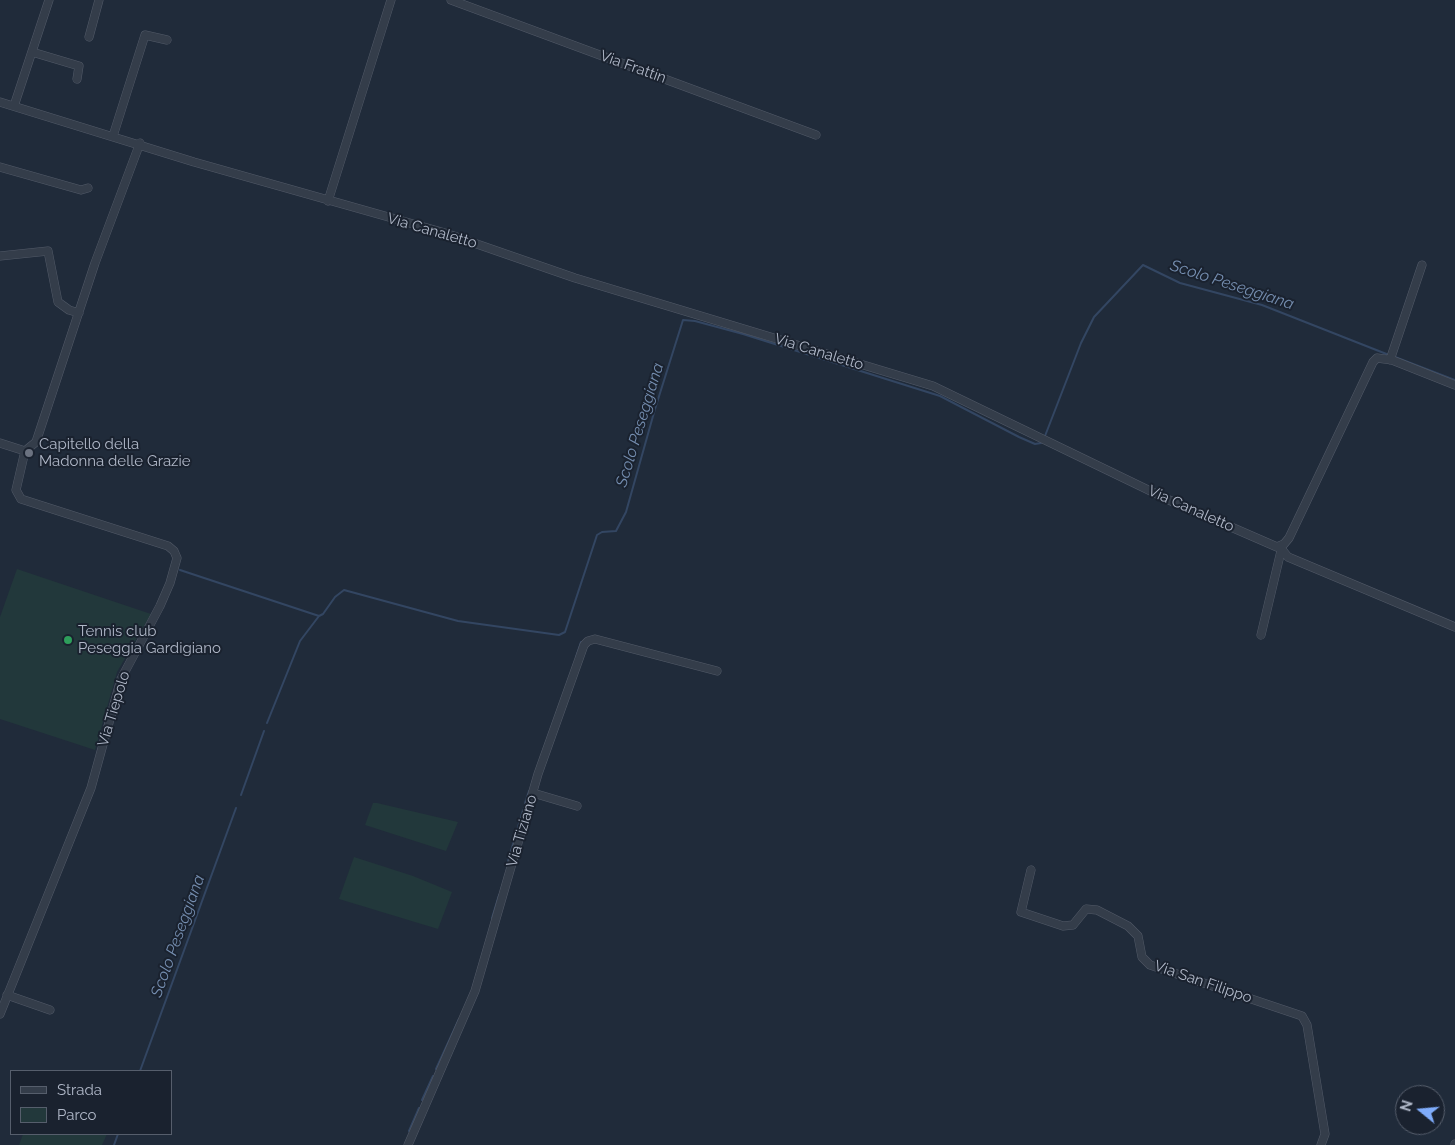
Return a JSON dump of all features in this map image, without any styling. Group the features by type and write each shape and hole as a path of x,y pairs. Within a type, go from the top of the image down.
{"street":[{"path":"14,106 49,0"},
{"path":"88,37 99,0"},
{"path":"328,201 391,0"},
{"name":"Via Frattin","path":"450,0 816,135"},
{"path":"113,136 145,35 167,40"},
{"path":"32,52 79,66 77,79"},
{"name":"Via Canaletto","path":"0,102 328,201 445,233 575,278 933,386 1169,500 1281,549 1288,557 1455,627"},
{"path":"0,443 25,451 36,442 95,263 140,144"},
{"path":"0,167 80,190 88,188"},
{"path":"0,256 48,250 58,302 69,310 79,312"},
{"path":"1390,360 1422,265"},
{"path":"1261,635 1281,549 1289,538 1373,362 1377,358 1390,360 1455,385"},
{"name":"Via Tiepolo","path":"0,1014 92,788 121,679 160,606 170,583 177,558 174,550 168,546 21,499 16,490 16,485 25,451"},
{"name":"Via Tiziano","path":"408,1145 475,991 533,793 584,645 588,641 595,639 717,671"},
{"path":"533,793 577,806"},
{"name":"Via San Filippo","path":"1031,870 1021,912 1063,926 1073,925 1086,909 1096,910 1128,926 1138,936 1142,957 1150,965 1302,1016 1307,1025 1325,1134 1321,1145"},
{"path":"7,995 50,1010"}],"green space":[{"name":"Tennis club Peseggia Gardigiano","path":"17,569 151,614 117,672 95,750 0,719 0,617"},
{"path":"373,803 458,822 446,851 365,825"},
{"path":"354,857 413,876 452,892 438,929 339,899"},
{"path":"23,1135 107,1135 102,1145 19,1145"}],"waterway":[{"name":"Scolo Peseggiana","path":"1045,436 1081,343 1094,317 1143,265 1180,283 1262,305 1389,355"},
{"name":"Scolo Peseggiana","path":"180,570 319,616 323,614 335,597 344,590 458,621 559,635 565,632 597,535 602,532 616,531 626,512 655,409 683,320 695,321 743,334 940,396 1019,437 1035,444 1041,443"},
{"name":"Scolo Peseggiana","path":"1395,357 1455,380"},
{"name":"Scolo Peseggiana","path":"267,723 300,641 319,616"},
{"path":"576,657 581,642"},
{"name":"Scolo Peseggiana","path":"241,795 264,731"},
{"path":"525,803 529,791"},
{"name":"Scolo Peseggiana","path":"140,1070 236,808"},
{"path":"508,861 523,810"},
{"path":"492,918 499,895"},
{"path":"436,1069 459,1019"},
{"path":"422,1100 433,1076"},
{"path":"409,1131 419,1108"},
{"name":"Scolo Peseggiana","path":"114,1145 118,1135"}],"place":[{"name":"Capitello della Madonna delle Grazie","path":"29,453"},
{"name":"Tennis club Peseggia Gardigiano","path":"68,640"}]}
